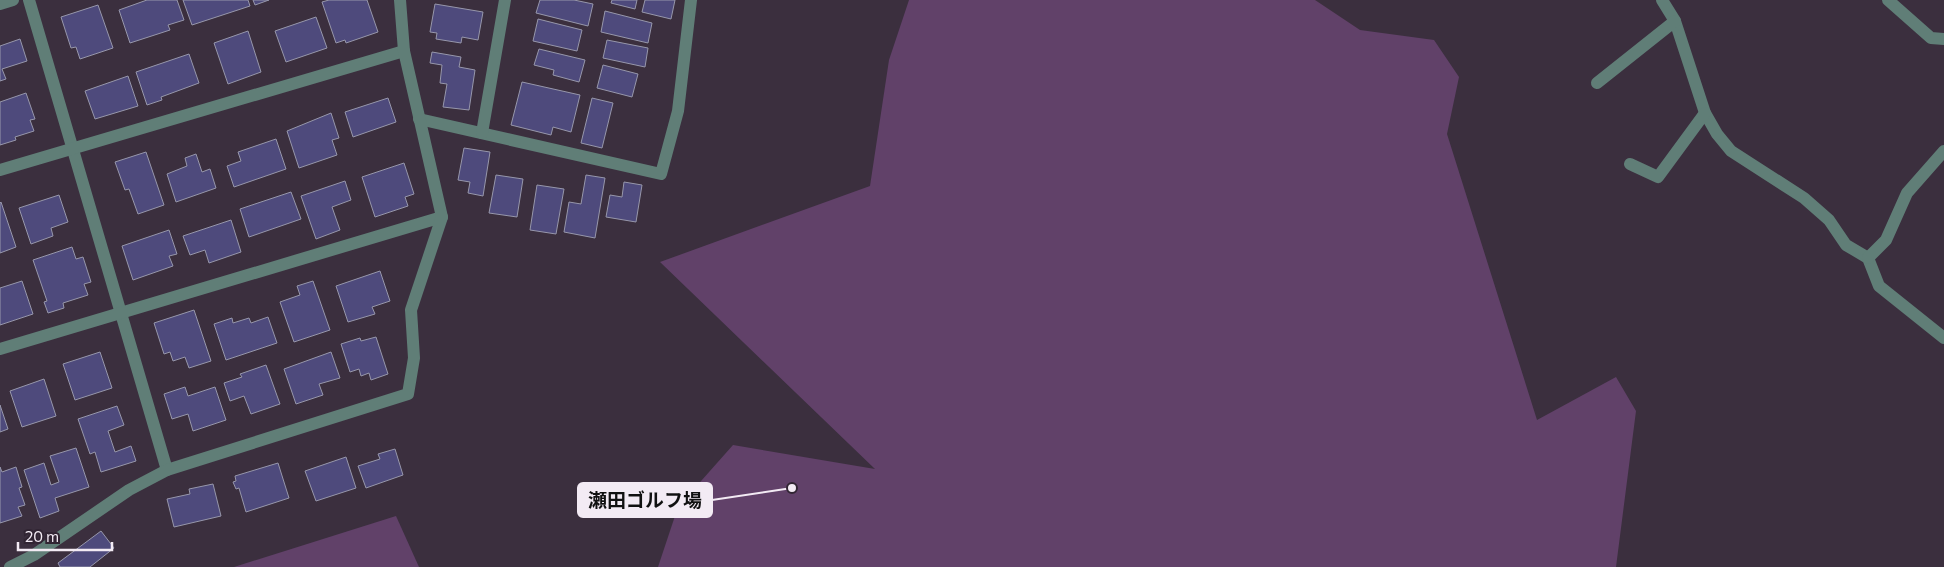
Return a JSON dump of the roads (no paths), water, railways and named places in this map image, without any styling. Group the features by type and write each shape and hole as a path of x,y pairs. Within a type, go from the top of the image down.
{"street":[{"path":"0,4 13,0"},
{"path":"29,0 167,470"},
{"path":"10,567 34,555 129,490 167,470 408,394 414,358 411,310 442,217 418,119 404,51 400,0"},
{"path":"482,133 505,0"},
{"path":"418,119 661,174 678,111 691,0"},
{"path":"1662,0 1675,20 1705,113 1717,134 1731,151 1804,198 1829,220 1846,244 1868,258 1879,286 1944,338"},
{"path":"1888,0 1931,38 1944,39"},
{"path":"1597,83 1675,20"},
{"path":"0,170 404,51"},
{"path":"1630,164 1658,177 1705,113"},
{"path":"1868,258 1886,240 1907,194 1944,151"},
{"path":"0,349 442,217"}],"place":[{"name":"瀬田ゴルフ場","path":"792,488"}]}
